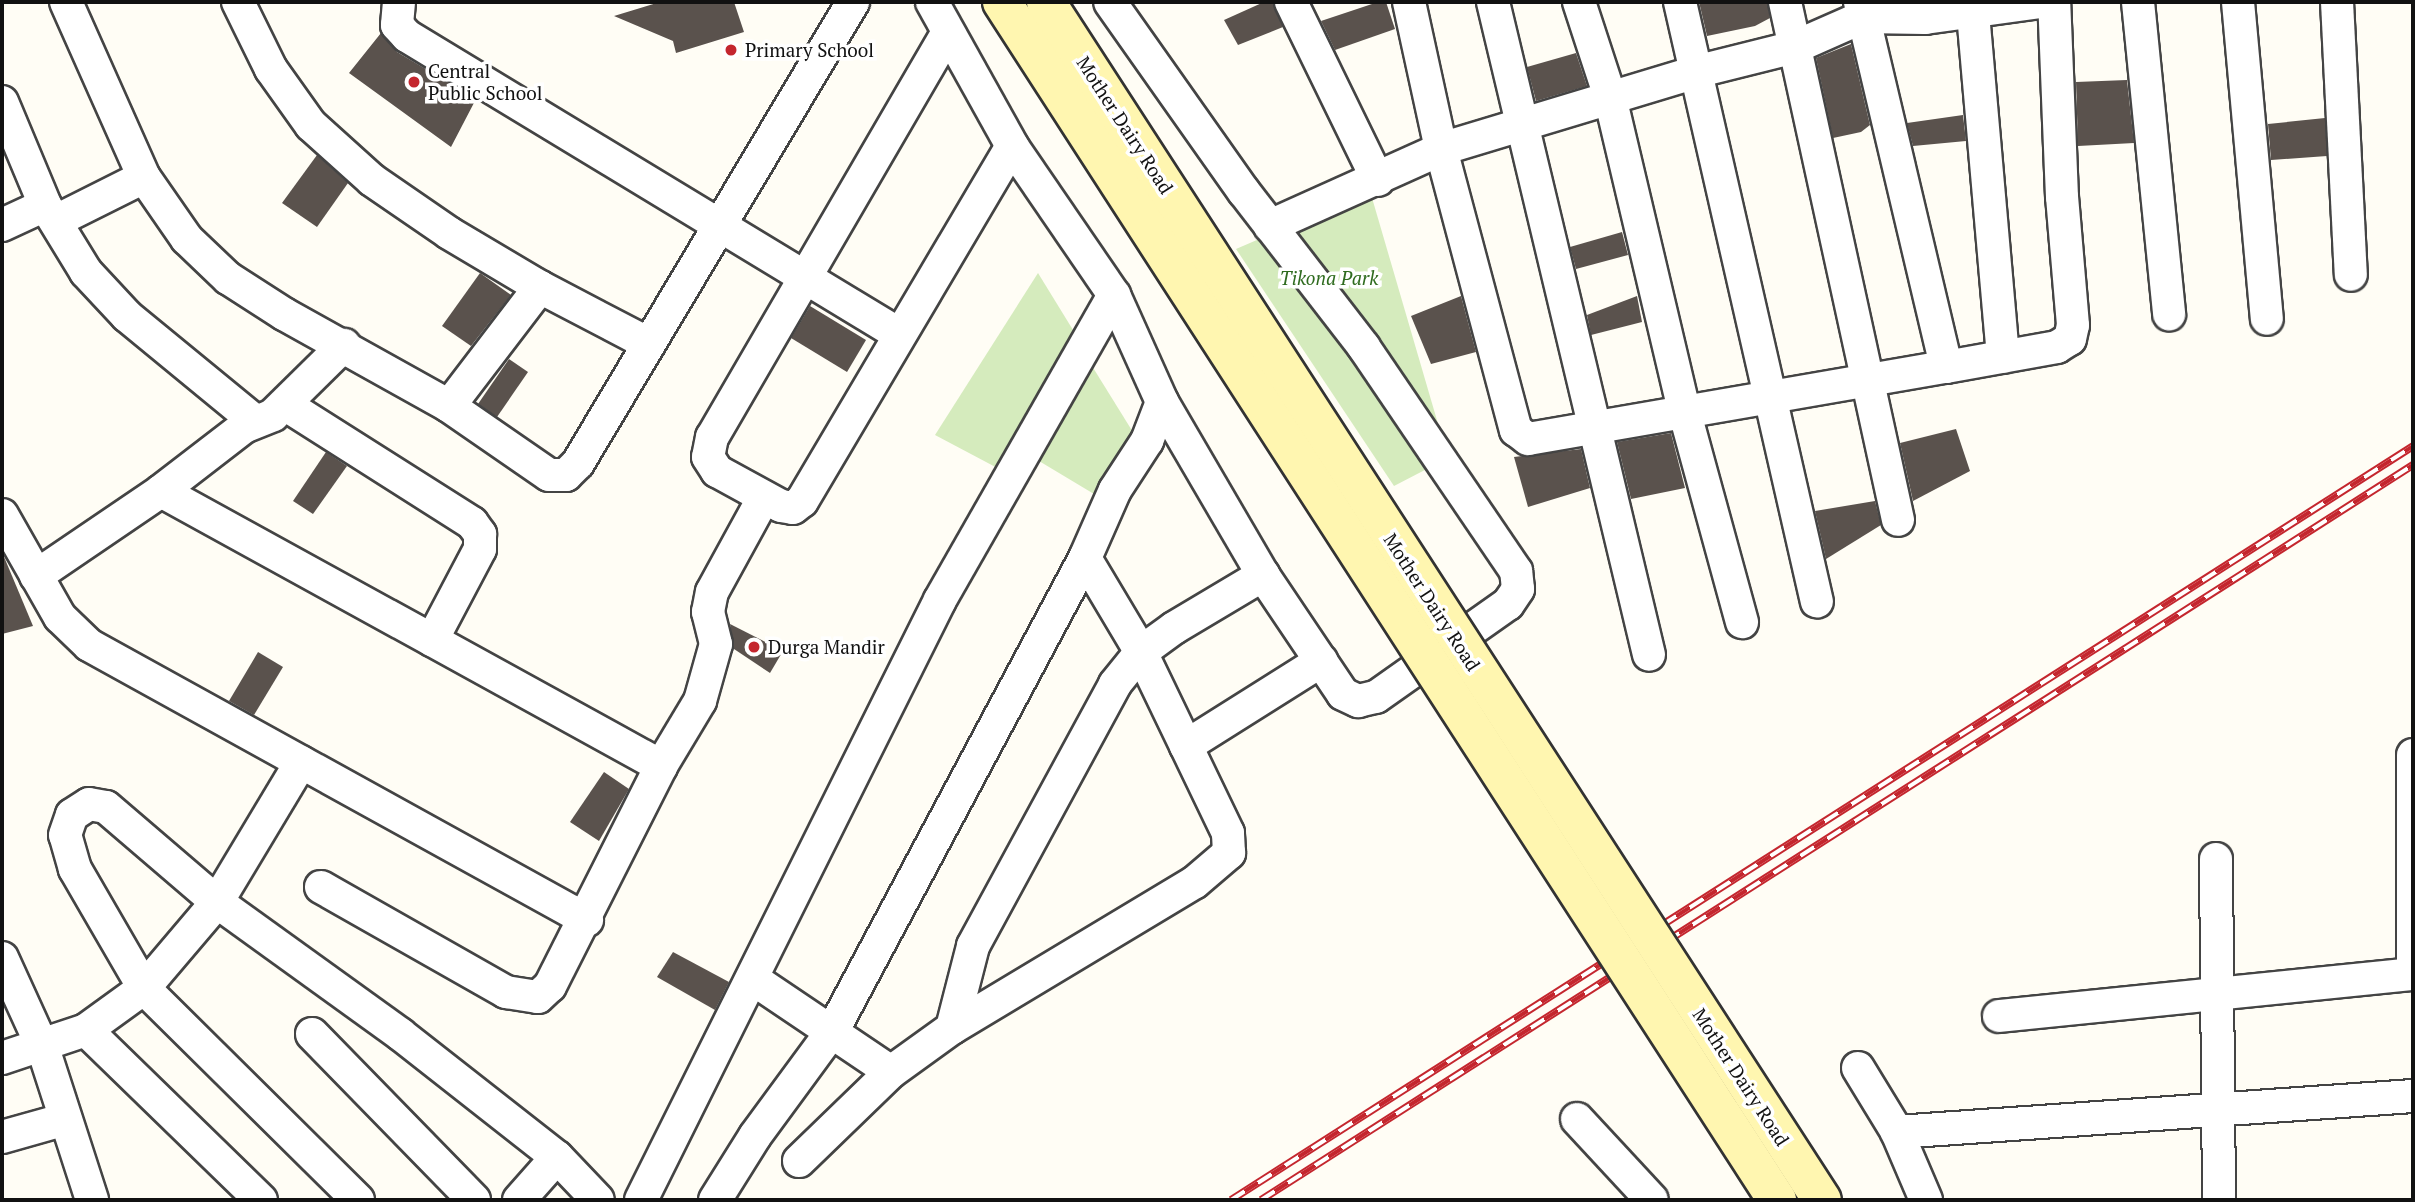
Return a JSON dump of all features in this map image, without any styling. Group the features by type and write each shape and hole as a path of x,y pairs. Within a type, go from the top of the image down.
{"main road":[{"name":"Mother Dairy Road","path":"1002,2 1777,1200"},
{"name":"Mother Dairy Road","path":"1046,2 1822,1200"}],"street":[{"path":"66,2 144,177 187,239 228,278 449,406 549,475 566,475 578,463 853,2"},
{"path":"237,2 271,69 311,125 372,180 449,233 540,287 649,344"},
{"path":"398,2 397,25 407,36 722,224 897,333"},
{"path":"932,2 1012,146 1114,295 1162,402 1263,575 1343,694 1358,701 1376,697 1507,604 1518,589 1516,571 1364,347 1270,226 1110,2"},
{"path":"1291,2 1378,180"},
{"path":"1409,2 1441,149 1516,430 1528,439 2003,357 2057,347 2070,339 2073,326 2062,197 2054,2"},
{"path":"1493,2 1649,655"},
{"path":"1579,2 1610,97 1684,410 1742,622"},
{"path":"1680,2 1699,71 1817,602"},
{"path":"1785,2 1898,520"},
{"path":"1270,226 1378,180 1441,149 1699,71 1795,47 1861,9 1925,18 1972,7 2041,2"},
{"path":"2138,2 2169,314"},
{"path":"2238,2 2267,319"},
{"path":"2337,2 2351,275"},
{"path":"1972,7 2003,357"},
{"path":"1861,9 1946,367"},
{"path":"948,32 803,276 712,437 708,457 717,471 764,497 793,508 802,501 897,333 1012,146"},
{"path":"2,102 50,213 86,272 127,316 255,421"},
{"path":"2,225 50,213 144,177"},
{"path":"449,406 540,287"},
{"path":"640,1200 753,979 940,600 1114,295"},
{"path":"36,576 161,491 255,421 286,405 344,345"},
{"path":"715,1200 833,1030 1085,558 1115,490 1147,441 1162,402"},
{"path":"286,405 472,523 480,534 480,549 432,640"},
{"path":"161,491 661,766"},
{"path":"321,887 524,998 538,997 550,986 587,919 661,766 699,701 713,663 716,644 708,612 712,592 764,497"},
{"path":"2,515 60,617 89,645 587,919"},
{"path":"799,1161 891,1072 952,1028 1223,863 1229,853 1228,833 1141,652 1085,558"},
{"path":"952,1028 973,946 1002,887 1115,684 1141,652 1263,575"},
{"path":"1186,746 1321,661"},
{"path":"2413,755 2413,966"},
{"path":"2,1058 43,1048 86,1030 144,988 217,902 301,762"},
{"path":"358,1200 144,988 75,869 65,835 72,815 89,804 106,807 217,902 400,1034 557,1157 598,1200"},
{"path":"2216,859 2219,1200"},
{"path":"2,958 43,1048 92,1200"},
{"path":"1999,1016 2413,974"},
{"path":"753,979 833,1030 891,1072"},
{"path":"86,1030 261,1200"},
{"path":"312,1034 474,1200"},
{"path":"1858,1068 1896,1132 1926,1200"},
{"path":"1896,1132 2413,1096"},
{"path":"2,1137 65,1119"},
{"path":"1577,1119 1652,1200"},
{"path":"519,1200 557,1157"}],"green space":[{"name":"Tikona Park","path":"1370,191 1448,458 1394,486 1236,249"},
{"path":"1038,273 1081,343 1003,471 935,435"},
{"path":"1087,358 1136,437 1104,500 1034,458"}],"building":[{"path":"660,2 734,2 744,32 676,53 673,41 614,16"},
{"path":"1264,2 1273,2 1283,27 1238,45 1224,20"},
{"path":"1378,2 1386,2 1395,29 1335,50 1321,21"},
{"path":"1699,2 1767,2 1770,18 1755,26 1707,36"},
{"name":"Central Public School","path":"381,33 397,52 476,99 451,147 349,73"},
{"path":"1851,44 1870,125 1861,132 1833,138 1816,58"},
{"path":"1576,53 1587,86 1536,101 1527,67"},
{"path":"2127,80 2134,143 2078,146 2076,82"},
{"path":"1963,115 1966,141 1913,146 1907,123"},
{"path":"2325,118 2327,156 2271,160 2268,124"},
{"path":"317,155 348,183 317,227 282,203"},
{"path":"1622,232 1628,255 1576,269 1570,247"},
{"path":"480,273 511,295 471,346 442,326"},
{"path":"1461,296 1476,352 1431,364 1411,316"},
{"path":"1637,296 1642,322 1591,335 1587,315"},
{"path":"810,306 866,340 847,372 791,338"},
{"path":"509,359 528,372 497,417 478,404"},
{"path":"1956,429 1970,471 1913,501 1900,443"},
{"path":"1671,433 1685,488 1631,499 1617,442"},
{"path":"1581,449 1590,488 1528,507 1514,457"},
{"path":"326,452 347,466 313,514 293,501"},
{"path":"1875,501 1881,525 1826,559 1815,511"},
{"path":"2,552 33,626 2,634"},
{"name":"Durga Mandir","path":"730,624 783,651 770,673 734,649"},
{"path":"258,652 283,667 254,715 229,701"},
{"path":"604,772 629,789 599,841 570,822"},
{"path":"673,952 729,982 715,1010 657,977"}],"railway":[{"path":"1231,1200 2413,446"},
{"path":"1261,1200 2413,465"}],"place":[{"name":"Primary School","path":"731,50"},
{"name":"Central Public School","path":"414,82"},
{"name":"Durga Mandir","path":"754,647"}]}
